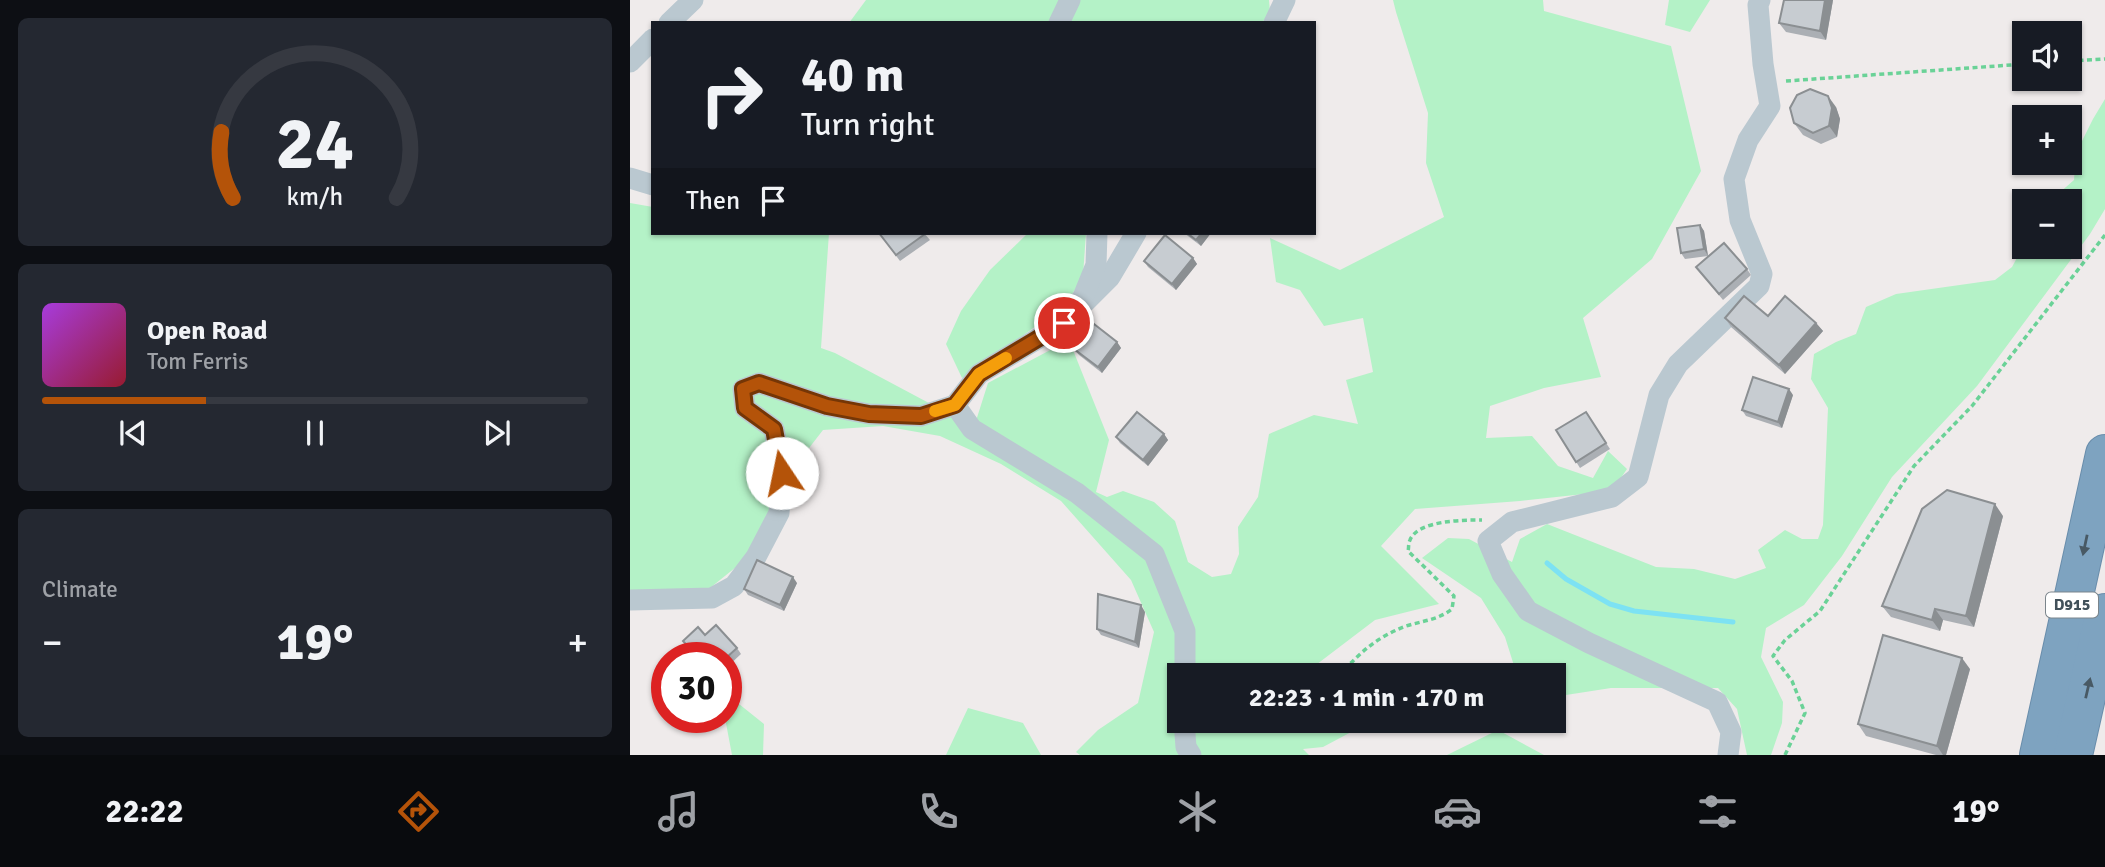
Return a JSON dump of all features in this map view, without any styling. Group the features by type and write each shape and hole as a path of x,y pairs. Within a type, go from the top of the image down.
{"highway":[{"name":"D915","path":"2039,755 2105,454"},
{"name":"D915","path":"2073,755 2105,613"}],"street":[{"path":"671,21 693,0"},
{"path":"1060,21 1070,0"},
{"path":"1275,21 1285,0"},
{"path":"1728,755 1731,732 1717,702 1589,643 1528,611 1502,574 1488,541 1512,522 1612,497 1637,477 1659,395 1678,364 1759,286 1762,274 1740,220 1734,179 1748,140 1770,106 1759,16 1760,0"},
{"path":"630,62 651,41"},
{"path":"630,178 651,184"},
{"path":"1064,323 1083,296 1096,264 1097,235"},
{"path":"630,600 712,598 734,586 757,558 779,513 782,473 774,429 745,408 743,389 759,383 827,406 869,414 921,416 955,405 979,374 1064,323 1110,277 1135,235"},
{"path":"955,405 972,429 1077,493 1154,554 1185,631 1185,663"},
{"path":"1185,733 1186,747 1191,755"}],"path":[{"path":"2082,60 2105,59"},
{"path":"1766,82 2012,65"},
{"path":"1785,755 1805,713 1792,681 1773,656 1785,640 1820,611 1914,466 1972,406 2105,236"},
{"path":"1350,663 1376,640 1402,627 1441,617 1452,609 1454,596 1408,551 1410,539 1419,530 1431,525 1458,521 1512,522"}],"green space":[{"path":"866,0 1269,0 1270,12 1263,21 850,21"},
{"path":"1393,0 1543,0 1544,11 1671,46 1701,171 1652,259 1583,318 1601,377 1544,388 1490,406 1486,438 1532,436 1558,466 1593,478 1608,451 1627,469 1612,491 1415,509 1381,546 1439,604 1375,620 1318,663 1167,663 1167,733 1349,733 1323,747 1303,749 1309,755 1080,755 1076,752 1098,730 1138,703 1154,632 1131,580 1061,501 1001,464 940,436 883,426 823,430 799,461 763,455 774,503 751,555 710,588 630,591 630,203 651,207 651,235 829,235 821,348 974,427 988,383 1069,340 1109,440 1096,492 1107,497 1123,491 1154,502 1175,521 1188,562 1212,577 1231,574 1239,554 1238,527 1258,497 1269,434 1314,415 1358,424 1346,380 1373,372 1363,318 1324,326 1300,290 1276,282 1270,238 1340,270 1444,217 1426,163 1428,113"},
{"path":"1669,0 1710,0 1690,32 1665,25"},
{"path":"2105,99 2105,209 2082,245 2082,189 2064,189 2074,180 2074,175 2082,175 2082,141"},
{"path":"1026,235 1086,235 1083,276 1067,303 962,378 946,344 961,311 990,270"},
{"path":"2016,259 2071,259 1977,386 1892,477 1842,556 1804,605 1766,628 1761,657 1783,702 1782,723 1771,755 1747,755 1737,709 1718,688 1611,688 1566,695 1566,663 1513,663 1505,637 1481,598 1422,558 1448,538 1469,539 1512,562 1520,539 1547,524 1656,567 1694,569 1735,579 1766,568 1758,550 1785,530 1802,539 1818,539 1823,525 1828,408 1811,379 1814,354 1856,334 1866,307 1896,294 1995,280 2012,267"},
{"path":"742,706 764,724 763,755 732,755 728,733 742,733"},
{"path":"968,708 1023,723 1041,755 946,755"},
{"path":"1492,733 1504,733 1544,755 1447,755"}],"building":[{"path":"1784,0 1825,0 1820,31 1779,23"},
{"path":"1810,89 1828,96 1832,108 1829,126 1813,133 1794,123 1790,108 1797,95"},
{"path":"1700,225 1704,249 1681,253 1677,228"},
{"path":"881,235 924,235 896,255"},
{"path":"1165,235 1193,258 1172,284 1144,261"},
{"path":"1724,243 1747,269 1719,294 1696,267"},
{"path":"1744,296 1768,316 1785,296 1816,323 1779,365 1725,318"},
{"path":"1094,324 1117,342 1098,367 1074,349"},
{"path":"1753,377 1789,389 1778,422 1742,410"},
{"path":"1137,412 1164,434 1143,460 1116,437"},
{"path":"1586,412 1606,443 1576,462 1556,430"},
{"path":"1947,490 1995,504 1966,616 1935,609 1932,620 1882,606 1922,509"},
{"path":"757,560 793,577 780,605 744,589"},
{"path":"1098,594 1141,605 1135,642 1097,629"},
{"path":"716,625 732,642 683,641 698,627 705,635"},
{"path":"1883,635 1962,658 1937,746 1858,724"}],"waterway":[{"path":"1547,563 1566,579 1610,604 1634,611 1733,622"}],"slow traffic":[{"path":"935,411 955,405 979,374 1006,358"}],"route":[{"path":"782,473 774,429 745,408 743,389 759,383 827,406 869,414 921,416 955,405 979,374 1064,323"}]}
